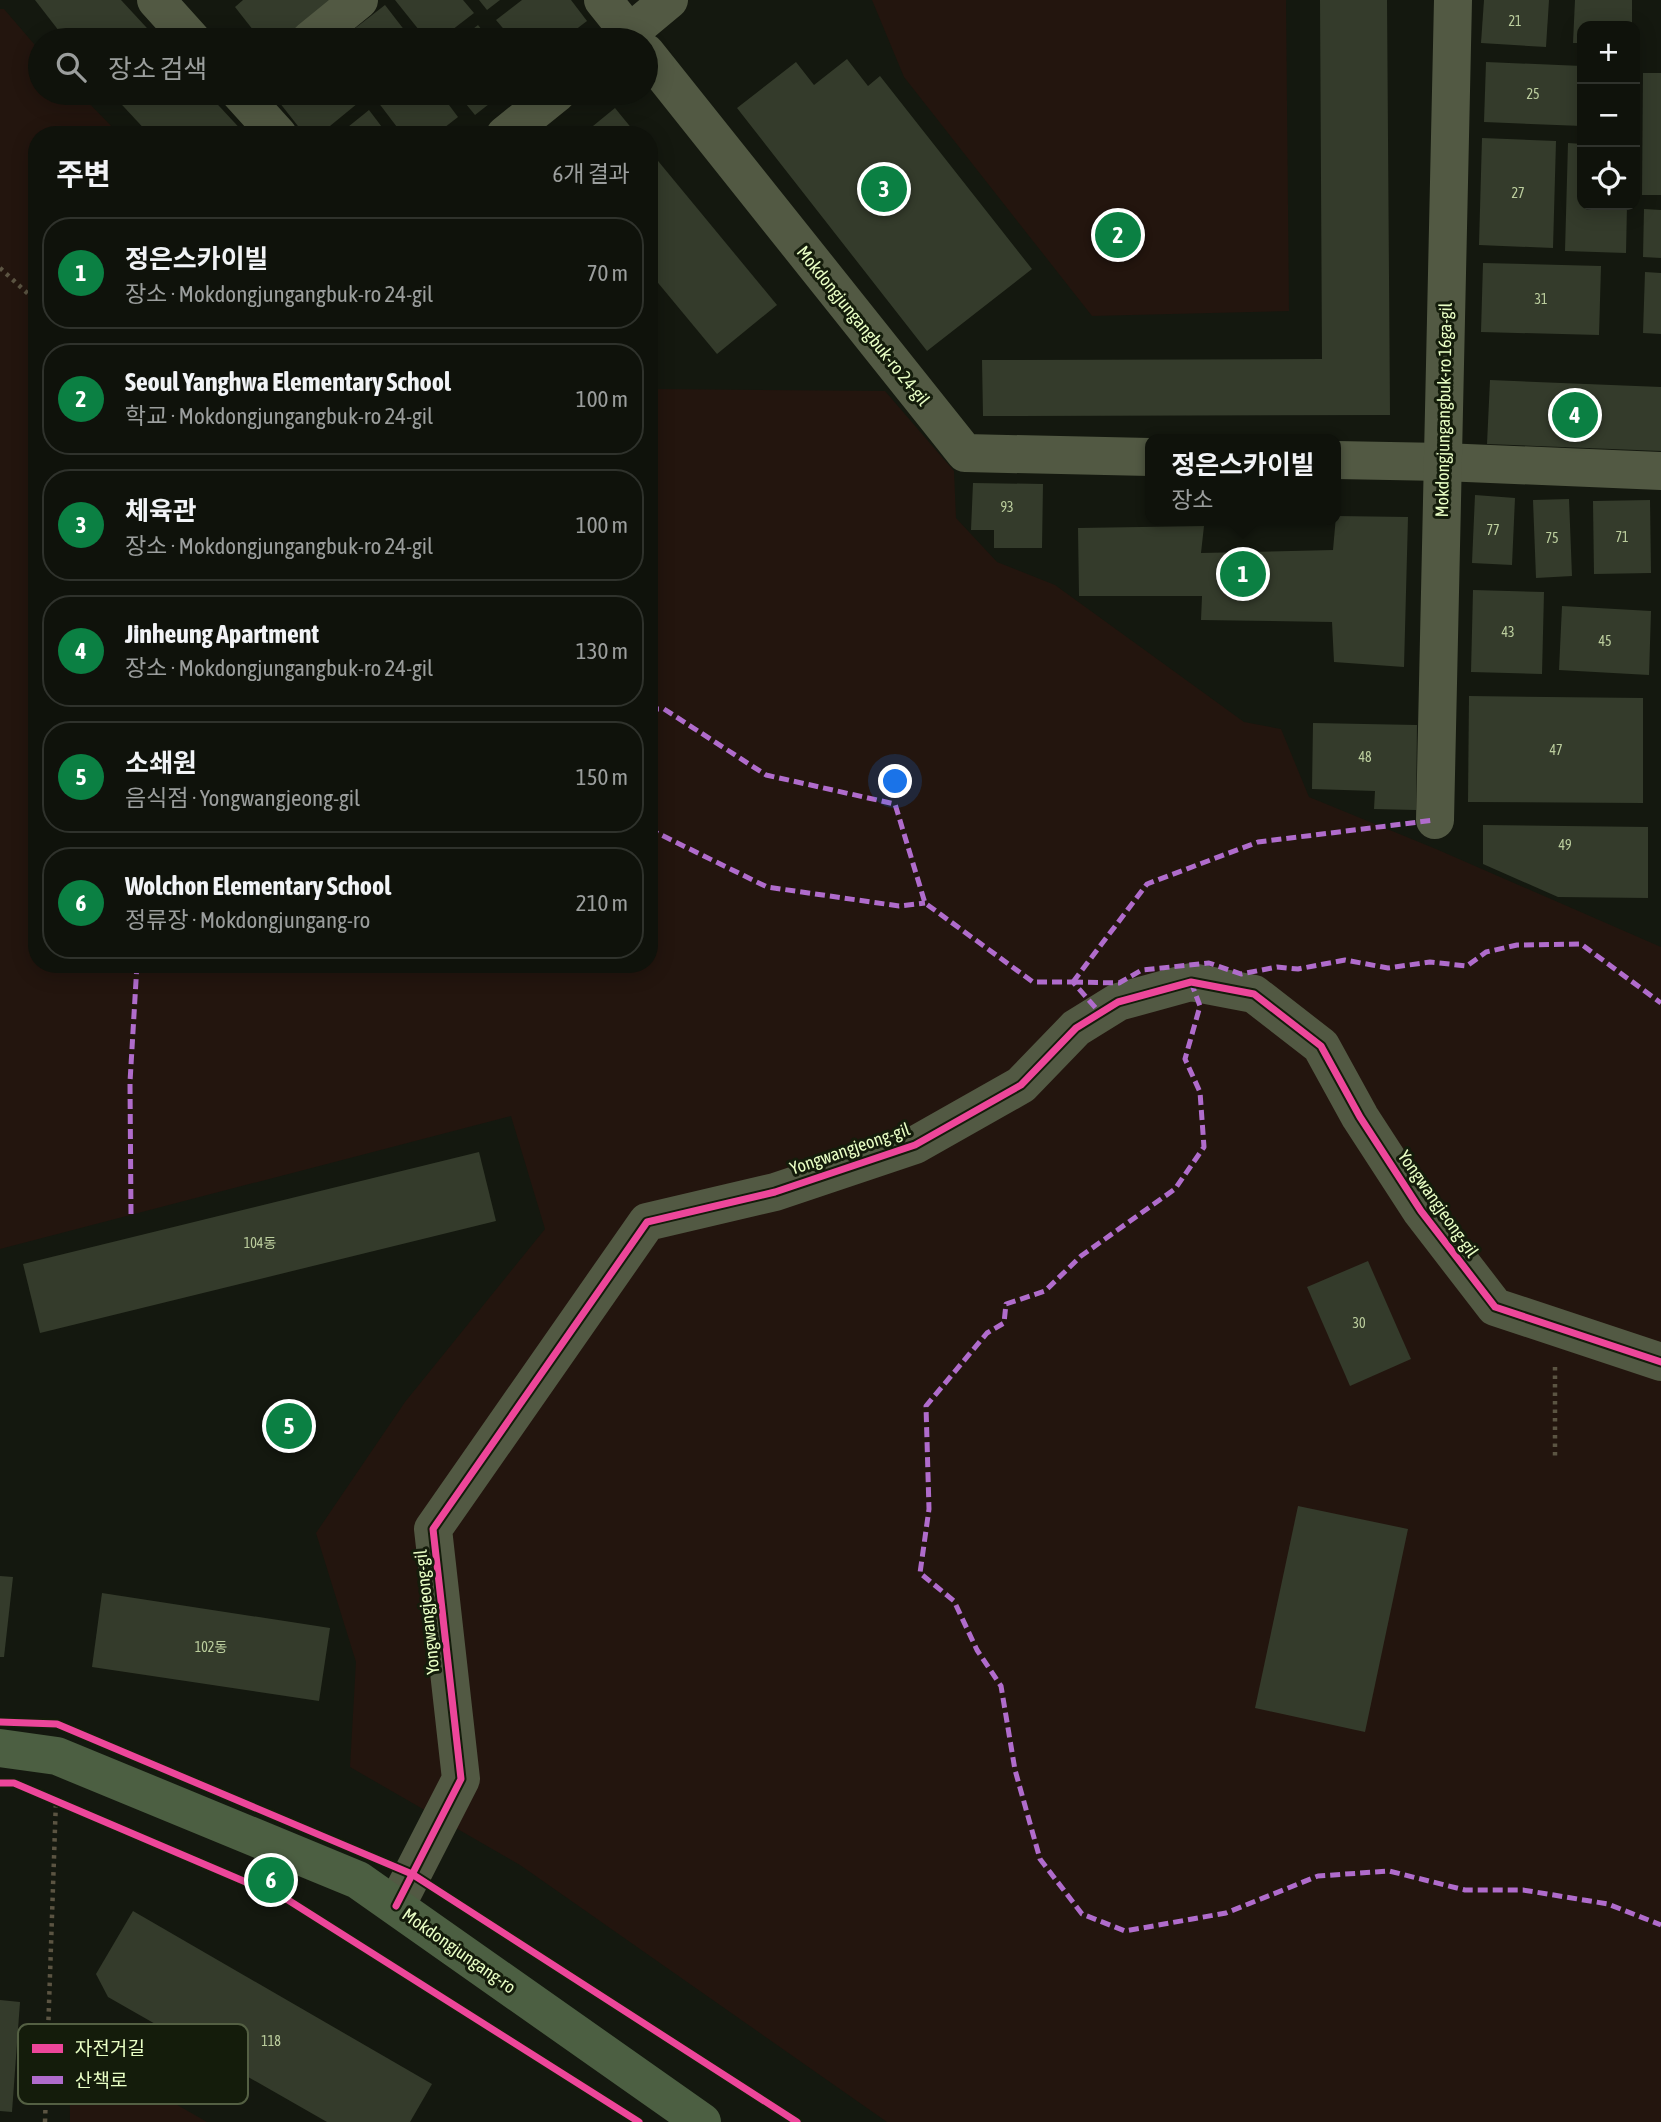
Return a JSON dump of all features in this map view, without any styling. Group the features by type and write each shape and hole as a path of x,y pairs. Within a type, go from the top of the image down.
{"main road":[{"name":"Mokdongjungang-ro","path":"0,1748 57,1756 358,1880 702,2122"}],"street":[{"path":"156,0 181,28"},
{"path":"325,28 359,0"},
{"path":"603,0 623,28"},
{"path":"645,28 669,0"},
{"name":"Mokdongjungangbuk-ro 16ga-gil","path":"1435,820 1453,0"},
{"name":"Mokdongjungangbuk-ro 24-gil","path":"658,73 965,453 1145,457"},
{"path":"252,105 270,126"},
{"path":"516,126 541,105"},
{"path":"1341,460 1661,471"},
{"name":"Yongwangjeong-gil","path":"396,1906 461,1779 433,1528 647,1222 775,1192 915,1145 1021,1085 1076,1028 1118,1002 1191,982 1254,994 1321,1046 1360,1117 1421,1211 1495,1307 1661,1362"}],"path":[{"path":"0,268 28,294"},
{"path":"1555,1327 1555,1461"},
{"path":"48,2024 57,1756"},
{"path":"45,1796 68,1806"},
{"path":"45,2122 46,2104"}],"shaded area":[{"path":"872,0 1286,0 1289,311 1092,316 904,77"},
{"path":"0,9 4,9 28,37 28,105 91,105 111,126 28,126 28,973 658,973 658,389 885,391 954,471 956,518 997,562 1055,585 1244,722 1281,729 1309,797 1661,947 1661,2122 887,2122 520,1865 350,1767 356,1662 316,1533 405,1402 545,1229 511,1116 0,1249"},
{"path":"70,2104 176,2104 207,2122 70,2122"}],"building":[{"path":"35,0 121,0 147,28 57,28"},
{"path":"243,0 333,0 298,28 252,28 235,7"},
{"path":"395,0 463,0 474,13 455,28 417,28"},
{"path":"479,0 500,0 487,10"},
{"path":"522,0 571,0 587,21 578,28 503,28 496,20"},
{"path":"1320,0 1387,0 1390,415 983,416 982,360 1322,359"},
{"path":"1484,0 1549,0 1546,47 1481,43"},
{"path":"1575,0 1632,0 1632,21 1577,21 1577,43 1573,43"},
{"path":"385,5 403,28 355,28"},
{"path":"847,59 868,86 880,76 1032,269 927,351 737,108 796,62 814,85"},
{"path":"1486,62 1577,66 1577,126 1484,122"},
{"path":"1643,73 1661,73 1661,195 1642,195"},
{"path":"122,105 218,105 238,126 142,126"},
{"path":"281,105 356,105 330,126 298,126"},
{"path":"380,105 449,105 458,117 446,126 396,126"},
{"path":"467,105 488,105 475,115"},
{"path":"615,108 630,126 593,126"},
{"path":"369,110 381,126 349,126"},
{"path":"1482,138 1556,141 1553,248 1479,245"},
{"path":"1568,143 1577,144 1577,210 1627,210 1626,253 1565,251"},
{"path":"658,161 777,305 717,354 658,283"},
{"path":"1644,209 1661,210 1661,258 1643,257"},
{"path":"1483,263 1601,266 1599,335 1481,332"},
{"path":"1645,272 1661,273 1661,334 1643,333"},
{"path":"1490,380 1661,387 1661,451 1487,444"},
{"path":"973,483 1043,484 1042,548 994,548 994,530 971,530"},
{"path":"1475,495 1515,498 1512,565 1472,563"},
{"path":"1569,499 1572,576 1536,578 1533,500"},
{"path":"1650,500 1651,573 1594,574 1593,501"},
{"path":"1341,516 1408,517 1404,667 1334,662 1332,622 1201,620 1202,596 1079,596 1078,528 1204,526 1201,553 1333,550 1335,525 1341,525"},
{"path":"1473,590 1544,592 1542,674 1471,672"},
{"path":"1562,606 1651,611 1649,675 1559,670"},
{"path":"1469,696 1643,698 1643,803 1468,802"},
{"path":"1313,723 1417,725 1416,810 1374,809 1375,791 1312,789"},
{"path":"1483,825 1648,827 1648,898 1558,897 1483,864"},
{"path":"479,1152 496,1221 40,1333 23,1264"},
{"path":"1368,1261 1411,1359 1350,1386 1307,1287"},
{"path":"1298,1506 1408,1529 1365,1732 1255,1708"},
{"path":"0,1576 13,1577 4,1657 0,1657"},
{"path":"102,1593 330,1628 319,1701 92,1667"},
{"path":"133,1911 432,2084 410,2122 327,2122 248,2077 248,2024 155,2024 108,1997 96,1974"},
{"path":"0,2000 20,2002 12,2112 0,2111"}],"marked path":[{"path":"658,709 664,709 766,775 895,804 925,903 1033,982 1073,982 1100,1013"},
{"path":"1073,982 1147,884 1258,842 1435,820"},
{"path":"658,833 767,887 899,906 925,903"},
{"path":"1073,982 1119,983 1142,970 1209,963 1241,974 1277,967 1298,969 1345,960 1388,968 1430,962 1467,966 1486,952 1517,945 1581,944 1661,1003"},
{"path":"131,1214 130,1082 136,973"},
{"path":"1191,982 1200,1006 1185,1059 1200,1092 1204,1147 1175,1189 1081,1256 1045,1291 1006,1304 1004,1323 987,1333 926,1406 929,1509 920,1573 954,1601 977,1650 1001,1686 1015,1770 1040,1859 1082,1914 1125,1931 1226,1913 1318,1876 1389,1871 1465,1890 1523,1890 1608,1904 1661,1925"}],"cycle path":[{"path":"396,1906 461,1779 433,1529 647,1222 775,1192 915,1145 1021,1085 1076,1028 1118,1002 1191,982 1254,994 1321,1046 1360,1117 1421,1211 1495,1307 1661,1362"},
{"path":"0,1722 57,1724 412,1874 797,2122"},
{"path":"0,1783 14,1783 288,1900 639,2122"}],"place":[{"name":"체육관","path":"884,189"},
{"name":"Seoul Yanghwa Elementary School","path":"1118,235"},
{"name":"Jinheung Apartment","path":"1575,415"},
{"name":"정은스카이빌","path":"1243,574"},
{"name":"소쇄원","path":"289,1426"},
{"name":"Wolchon Elementary School","path":"271,1880"}]}
